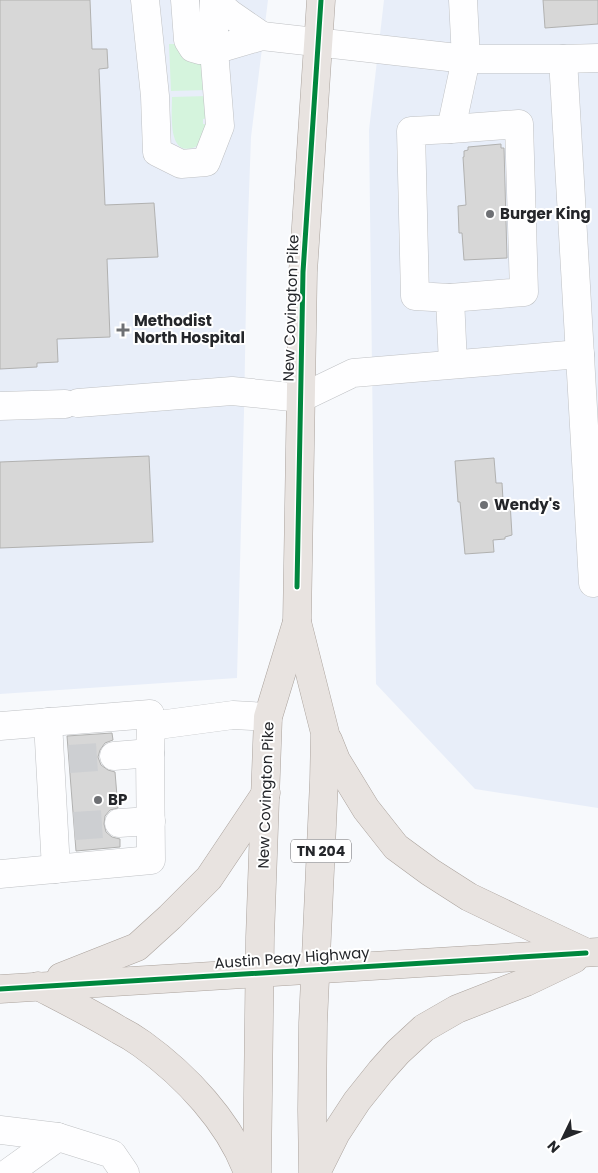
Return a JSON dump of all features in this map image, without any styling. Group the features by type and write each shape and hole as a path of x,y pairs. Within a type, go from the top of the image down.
{"main road":[{"name":"New Covington Pike","path":"316,969 325,733 297,622 303,272 322,0"},
{"name":"New Covington Pike","path":"260,972 268,717 297,622"},
{"path":"325,733 336,760 366,809 396,847 469,897 592,952"},
{"path":"38,986 137,947 209,878 266,793"},
{"path":"315,1173 336,1133 357,1101 398,1052 424,1028 457,1009 526,982 592,952"},
{"name":"Austin Peay Highway","path":"0,989 592,952"},
{"name":"TN 204","path":"315,1173 312,1110 316,969"},
{"name":"TN 204","path":"257,1173 260,972"},
{"path":"38,986 142,1043 184,1078 216,1116 242,1156 248,1173"}],"lane":[{"path":"145,0 155,96 158,152 181,164 206,162 220,126 214,50 214,0"},
{"path":"185,0 188,40 193,48 200,50 214,50 262,36 466,59 598,58"},
{"path":"214,0 230,14 262,36"},
{"path":"451,129 466,59 463,0"},
{"path":"563,59 593,583 598,582"},
{"path":"519,124 524,292 450,298 415,296 411,131 519,124"},
{"path":"450,298 453,364"},
{"path":"0,406 72,404 232,391 301,398 353,373 580,354"},
{"path":"0,726 150,714 152,726 150,754 152,860 0,874"},
{"path":"152,726 233,715 268,717"},
{"path":"48,722 60,759 64,826 56,869"},
{"path":"114,756 150,754"},
{"path":"119,823 151,821"},
{"path":"0,1130 58,1137 112,1154 125,1173"},
{"path":"8,1173 58,1137"}],"shaded area":[{"name":"Methodist North Hospital","path":"0,0 268,0 251,137 237,678 0,694"},
{"path":"384,0 598,0 598,808 475,789 376,684 369,130"}],"green space":[{"path":"169,44 178,44 204,61 207,90 171,91"},
{"path":"207,96 209,118 203,119 203,124 208,124 201,144 190,149 182,148 177,143 172,126 172,97"}],"building":[{"path":"0,0 90,0 92,49 107,49 108,68 99,69 105,205 154,203 158,257 107,259 110,337 57,339 58,362 37,363 37,367 0,369"},
{"path":"543,0 598,0 598,24 545,28"},
{"path":"501,144 501,148 504,148 507,258 464,260 462,233 459,233 458,206 466,205 464,151 468,150 468,147"},
{"path":"149,456 153,542 0,548 0,462"},
{"path":"494,458 496,483 502,483 503,500 510,502 512,535 505,537 505,539 493,540 494,552 465,554 455,461"},
{"path":"112,733 113,740 105,743 98,757 101,765 115,772 118,808 110,810 105,816 104,824 106,832 112,837 120,839 120,847 76,851 67,736"}],"tunnel":[{"path":"69,759 114,756"},
{"path":"74,826 119,823"}],"cycle path":[{"path":"297,587 303,272 321,0"},
{"path":"0,989 586,953"}],"place":[{"name":"Burger King","path":"490,214"},
{"name":"Methodist North Hospital","path":"123,330"},
{"name":"Wendy's","path":"484,505"},
{"name":"BP","path":"98,800"}]}
